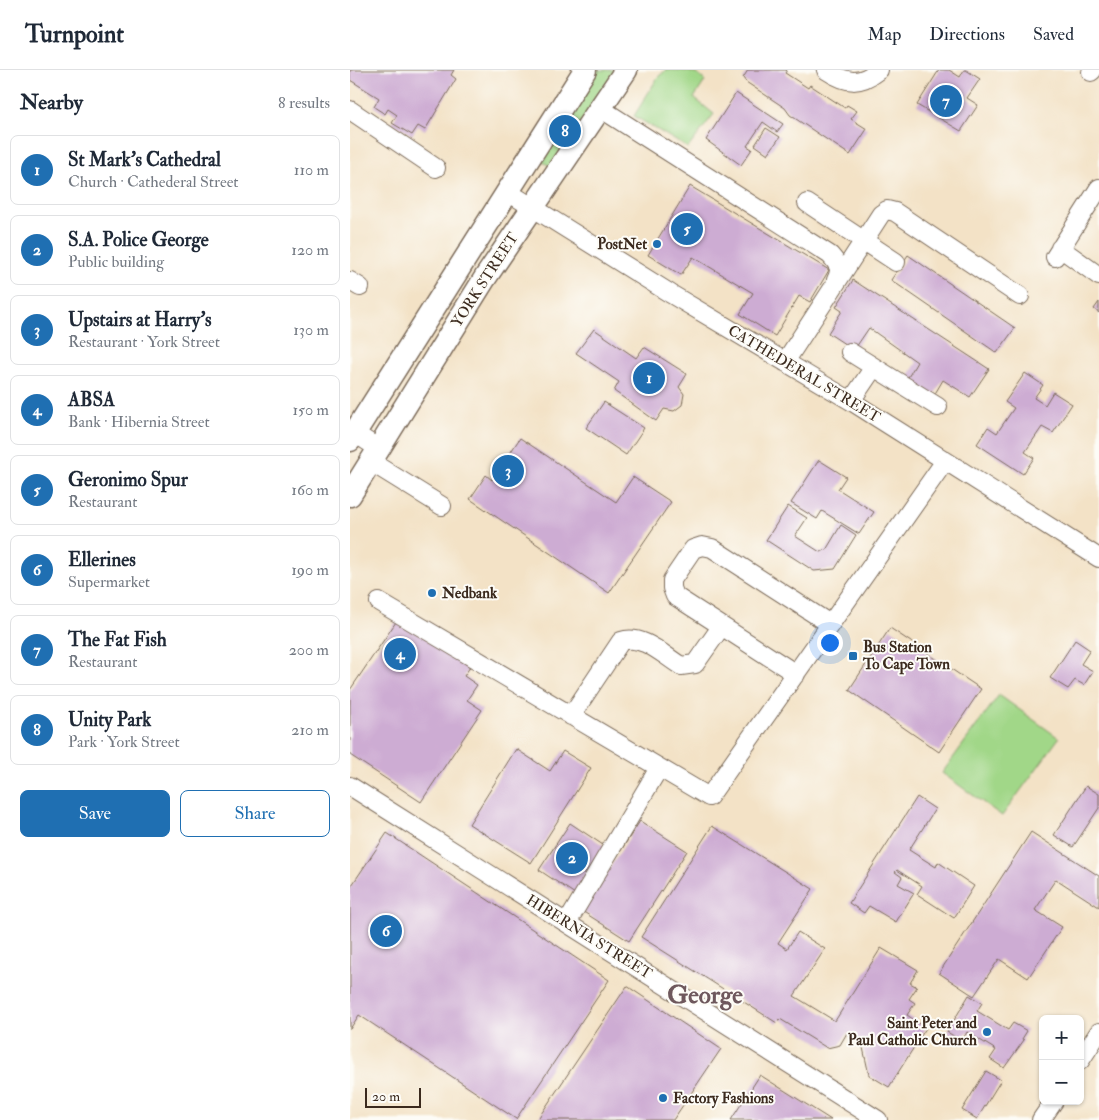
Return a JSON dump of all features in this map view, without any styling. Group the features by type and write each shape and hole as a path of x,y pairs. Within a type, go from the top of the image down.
{"main road":[{"name":"YORK STREET","path":"352,434 585,70"},
{"name":"YORK STREET","path":"350,495 485,278 626,70"}],"street":[{"path":"826,70 836,77 859,82 867,79 879,70"},
{"path":"600,108 830,255 838,265 840,273 836,280"},
{"path":"350,110 436,168"},
{"path":"1099,188 1057,252 1099,276"},
{"name":"CATHEDERAL STREET","path":"508,192 784,362 851,401 1099,558"},
{"path":"807,203 896,262"},
{"path":"784,362 863,240 881,214 887,210 895,212 1020,296"},
{"path":"850,352 938,407"},
{"path":"851,401 874,367"},
{"path":"352,434 375,456 442,506"},
{"path":"379,602 709,798 945,461"},
{"path":"796,674 675,596 672,580 693,550 702,546 712,548 830,624"},
{"path":"571,716 621,641 630,638 641,640 681,666 688,667 695,664 721,627"},
{"path":"567,923 659,768"},
{"name":"HIBERNIA STREET","path":"350,786 878,1120"},
{"path":"1081,1060 1099,1032"},
{"path":"1041,1120 1051,1105"}],"green space":[{"path":"585,70 626,70 559,172 531,154"},
{"path":"666,70 693,73 702,77 705,81 694,98 714,114 688,148 634,116 658,77"},
{"path":"999,695 1059,738 1002,816 942,773"}],"building":[{"path":"350,70 454,70 451,75 456,79 425,130 418,126 412,135 392,123 397,115 388,109 385,114 374,107 379,98 350,80"},
{"path":"748,70 787,70 785,73 808,88 810,85 845,108 847,105 857,111 851,119 867,129 850,155 790,115 785,108 746,82 743,78"},
{"path":"939,70 949,70 960,77 964,70 966,70 980,79 967,98 978,105 961,131 917,105"},
{"path":"736,93 783,124 777,132 763,122 747,146 752,149 741,165 706,140"},
{"path":"766,128 780,137 768,154 755,145"},
{"path":"690,186 829,270 810,302 799,296 775,336 740,314 753,293 693,257 681,275 648,255"},
{"path":"908,255 1015,328 997,353 891,280"},
{"path":"853,280 989,369 970,397 943,380 933,397 907,379 917,362 869,328 854,350 828,333 842,311 836,307"},
{"path":"1099,302 1099,313 1094,309"},
{"path":"594,329 636,358 644,347 687,374 679,387 684,394 682,405 674,411 664,409 656,421 614,391 619,382 576,353"},
{"path":"1025,373 1043,385 1034,398 1045,405 1053,392 1072,404 1053,433 1042,427 1025,452 1034,458 1023,474 977,444 988,427 997,433 1014,408 1005,402"},
{"path":"604,402 644,428 626,455 586,428"},
{"path":"520,438 616,502 633,477 671,502 609,593 470,499 486,475 492,480"},
{"path":"819,460 846,477 838,489 874,512 859,534 822,511 817,519 791,503"},
{"path":"788,506 807,518 795,536 820,552 826,550 841,525 856,535 835,569 814,571 766,540"},
{"path":"398,619 470,667 464,676 477,685 467,700 482,710 421,802 350,755 350,690"},
{"path":"890,628 981,689 939,752 849,690"},
{"path":"1075,640 1090,650 1081,664 1093,671 1084,685 1075,680 1068,689 1050,678"},
{"path":"516,749 550,771 563,751 591,768 531,863 469,824"},
{"path":"1086,786 1099,794 1099,808 1073,847 1054,835"},
{"path":"917,797 935,809 909,850 936,867 938,862 974,886 954,918 917,894 922,886 897,870 895,872 902,877 898,884 914,893 896,922 869,906 864,913 849,903"},
{"path":"640,821 687,851 629,941 582,911"},
{"path":"570,823 606,847 575,894 539,870"},
{"path":"712,826 813,889 778,943 787,949 798,932 825,949 794,996 835,1021 881,948 918,970 910,983 917,987 909,999 915,1003 907,1015 926,1028 889,1087 869,1075 862,1043 847,1033 840,1045 827,1048 780,1019 777,1023 641,937"},
{"path":"1031,832 1099,876 1099,907 1056,879 1035,910 1062,927 1028,978 999,959 974,996 939,973"},
{"path":"387,833 609,980 516,1119 359,1015 350,1029 350,888"},
{"path":"627,986 721,1049 673,1120 537,1120"},
{"name":"Saint Peter and Paul Catholic Church","path":"969,995 982,1003 977,1011 1008,1030 1013,1023 1027,1031 1022,1039 1024,1040 1004,1068 990,1059 996,1050 967,1032 962,1041 947,1032"},
{"path":"986,1071 1001,1080 977,1119 962,1110"},
{"path":"760,1075 831,1120 731,1120"}],"place":[{"name":"The Fat Fish","path":"946,101"},
{"name":"Unity Park","path":"565,131"},
{"name":"Geronimo Spur","path":"687,229"},
{"name":"PostNet","path":"657,244"},
{"name":"St Mark's Cathedral","path":"649,378"},
{"name":"Upstairs at Harry's","path":"508,471"},
{"name":"Nedbank","path":"432,593"},
{"name":"ABSA","path":"400,654"},
{"name":"Bus Station To Cape Town","path":"853,656"},
{"name":"S.A. Police George","path":"572,858"},
{"name":"Ellerines","path":"386,931"},
{"name":"Saint Peter and Paul Catholic Church","path":"987,1032"},
{"name":"Factory Fashions","path":"663,1098"}],"district":[{"name":"George","path":"705,995"}]}
